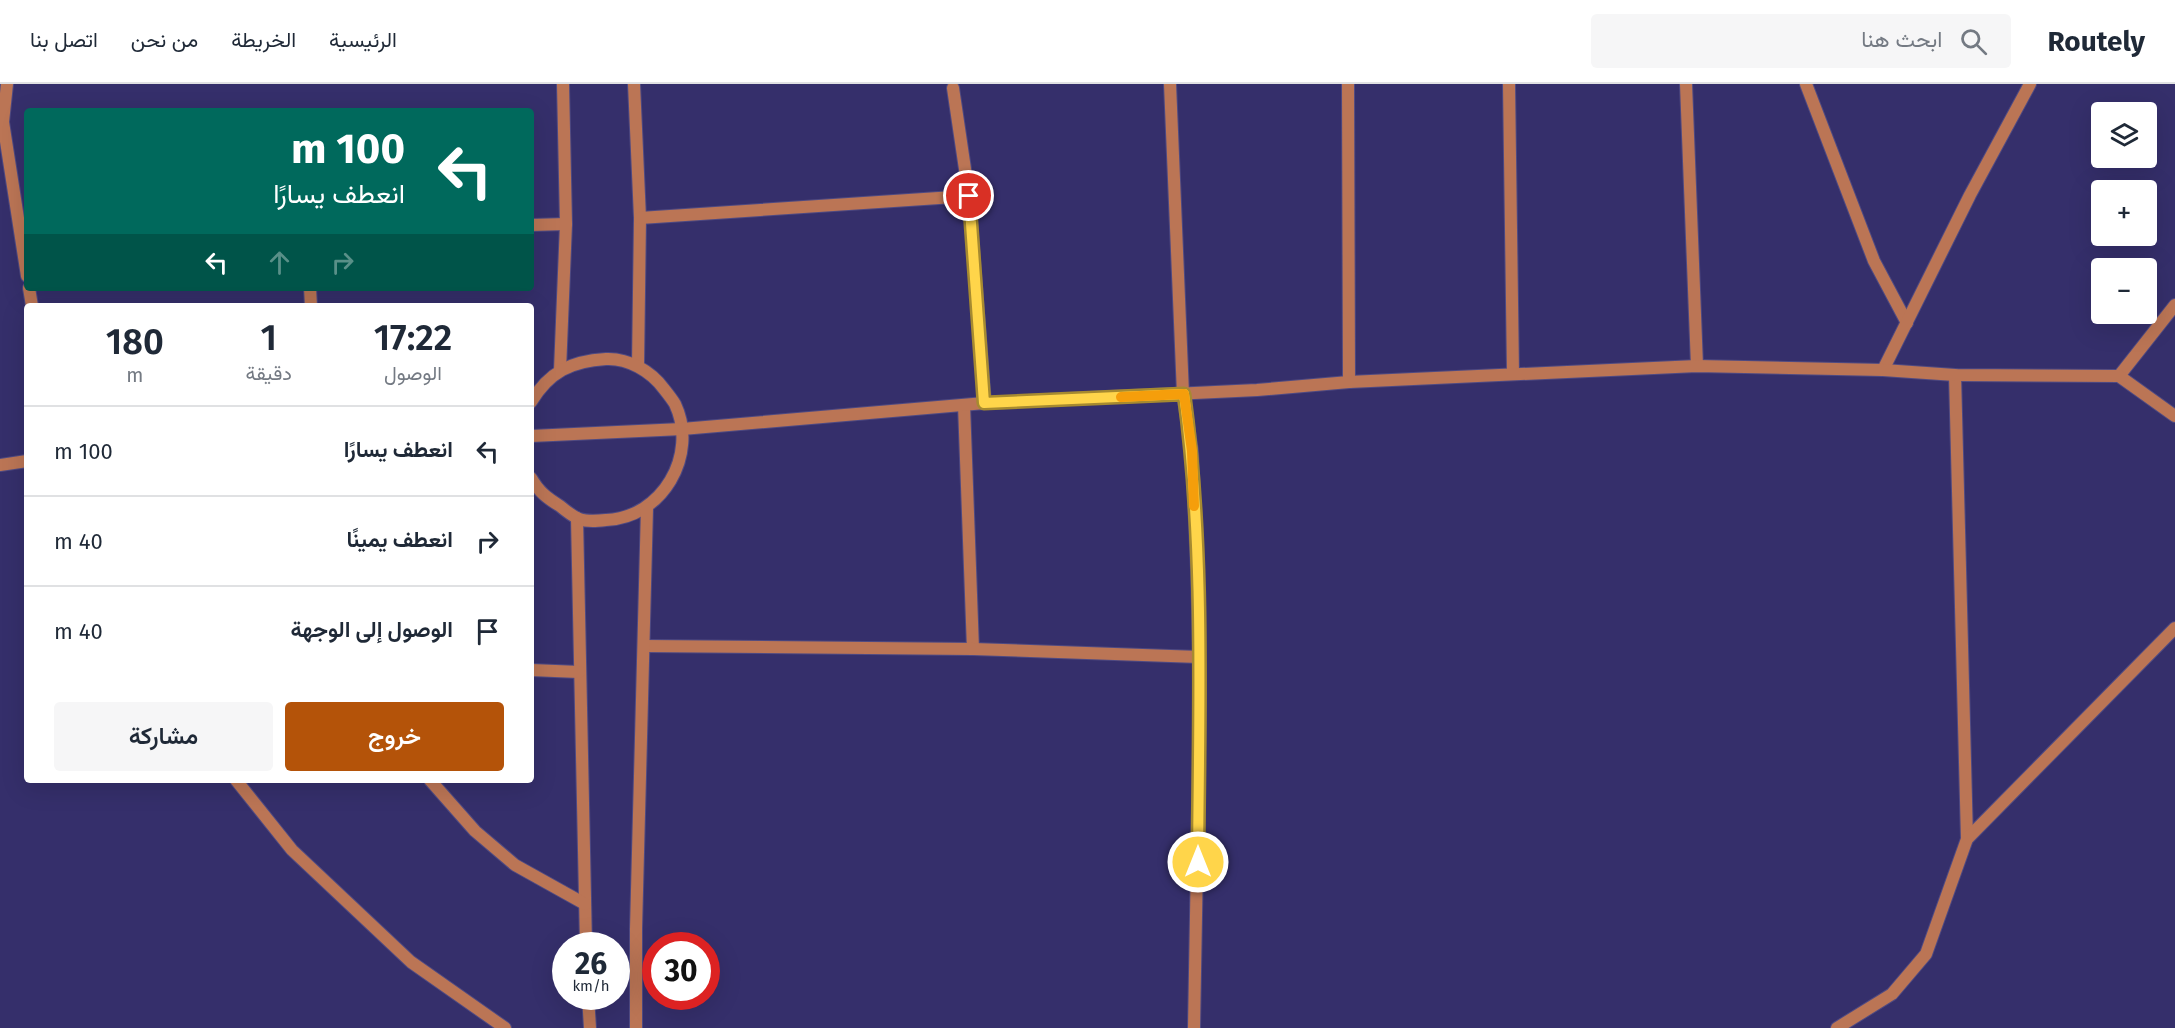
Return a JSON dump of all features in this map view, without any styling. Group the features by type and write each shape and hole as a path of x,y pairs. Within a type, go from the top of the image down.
{"street":[{"path":"7,84 3,122 24,257"},
{"path":"560,370 566,224 563,84"},
{"path":"633,84 640,219 638,366"},
{"path":"1170,84 1184,394 1192,451 1199,657 1198,884 1194,1028"},
{"path":"1348,84 1349,382"},
{"path":"1509,84 1513,374"},
{"path":"1686,84 1697,366"},
{"path":"1806,84 1874,261 1907,323"},
{"path":"1884,370 1970,195 2030,84"},
{"path":"953,88 969,196 984,403"},
{"path":"640,219 969,196"},
{"path":"534,225 566,224"},
{"path":"2119,376 2175,305"},
{"path":"534,397 540,388 560,370 585,360 612,359 638,366 659,382 675,404 682,429 681,459 669,487 647,508 620,520 590,521 577,518 539,492 534,483"},
{"path":"534,436 682,429 984,403 1257,390 1349,382 1697,366 1884,370 1955,375 2119,376 2175,416"},
{"path":"1838,1028 1892,994 1926,954 1967,839 1955,375"},
{"path":"964,405 973,649"},
{"path":"0,465 24,461"},
{"path":"636,1028 636,929 647,508"},
{"path":"577,518 586,932"},
{"path":"1967,839 2175,628"},
{"path":"644,646 973,649 1199,657"},
{"path":"534,670 579,672"},
{"path":"238,783 292,849 411,962 505,1028"},
{"path":"433,783 475,831 515,865 585,904"},
{"path":"589,1010 590,1028"}],"slow traffic":[{"path":"1121,397 1184,394 1192,451 1194,506"}],"route":[{"path":"969,196 984,403 1184,394 1192,451 1197,570 1200,692 1198,862"}]}
